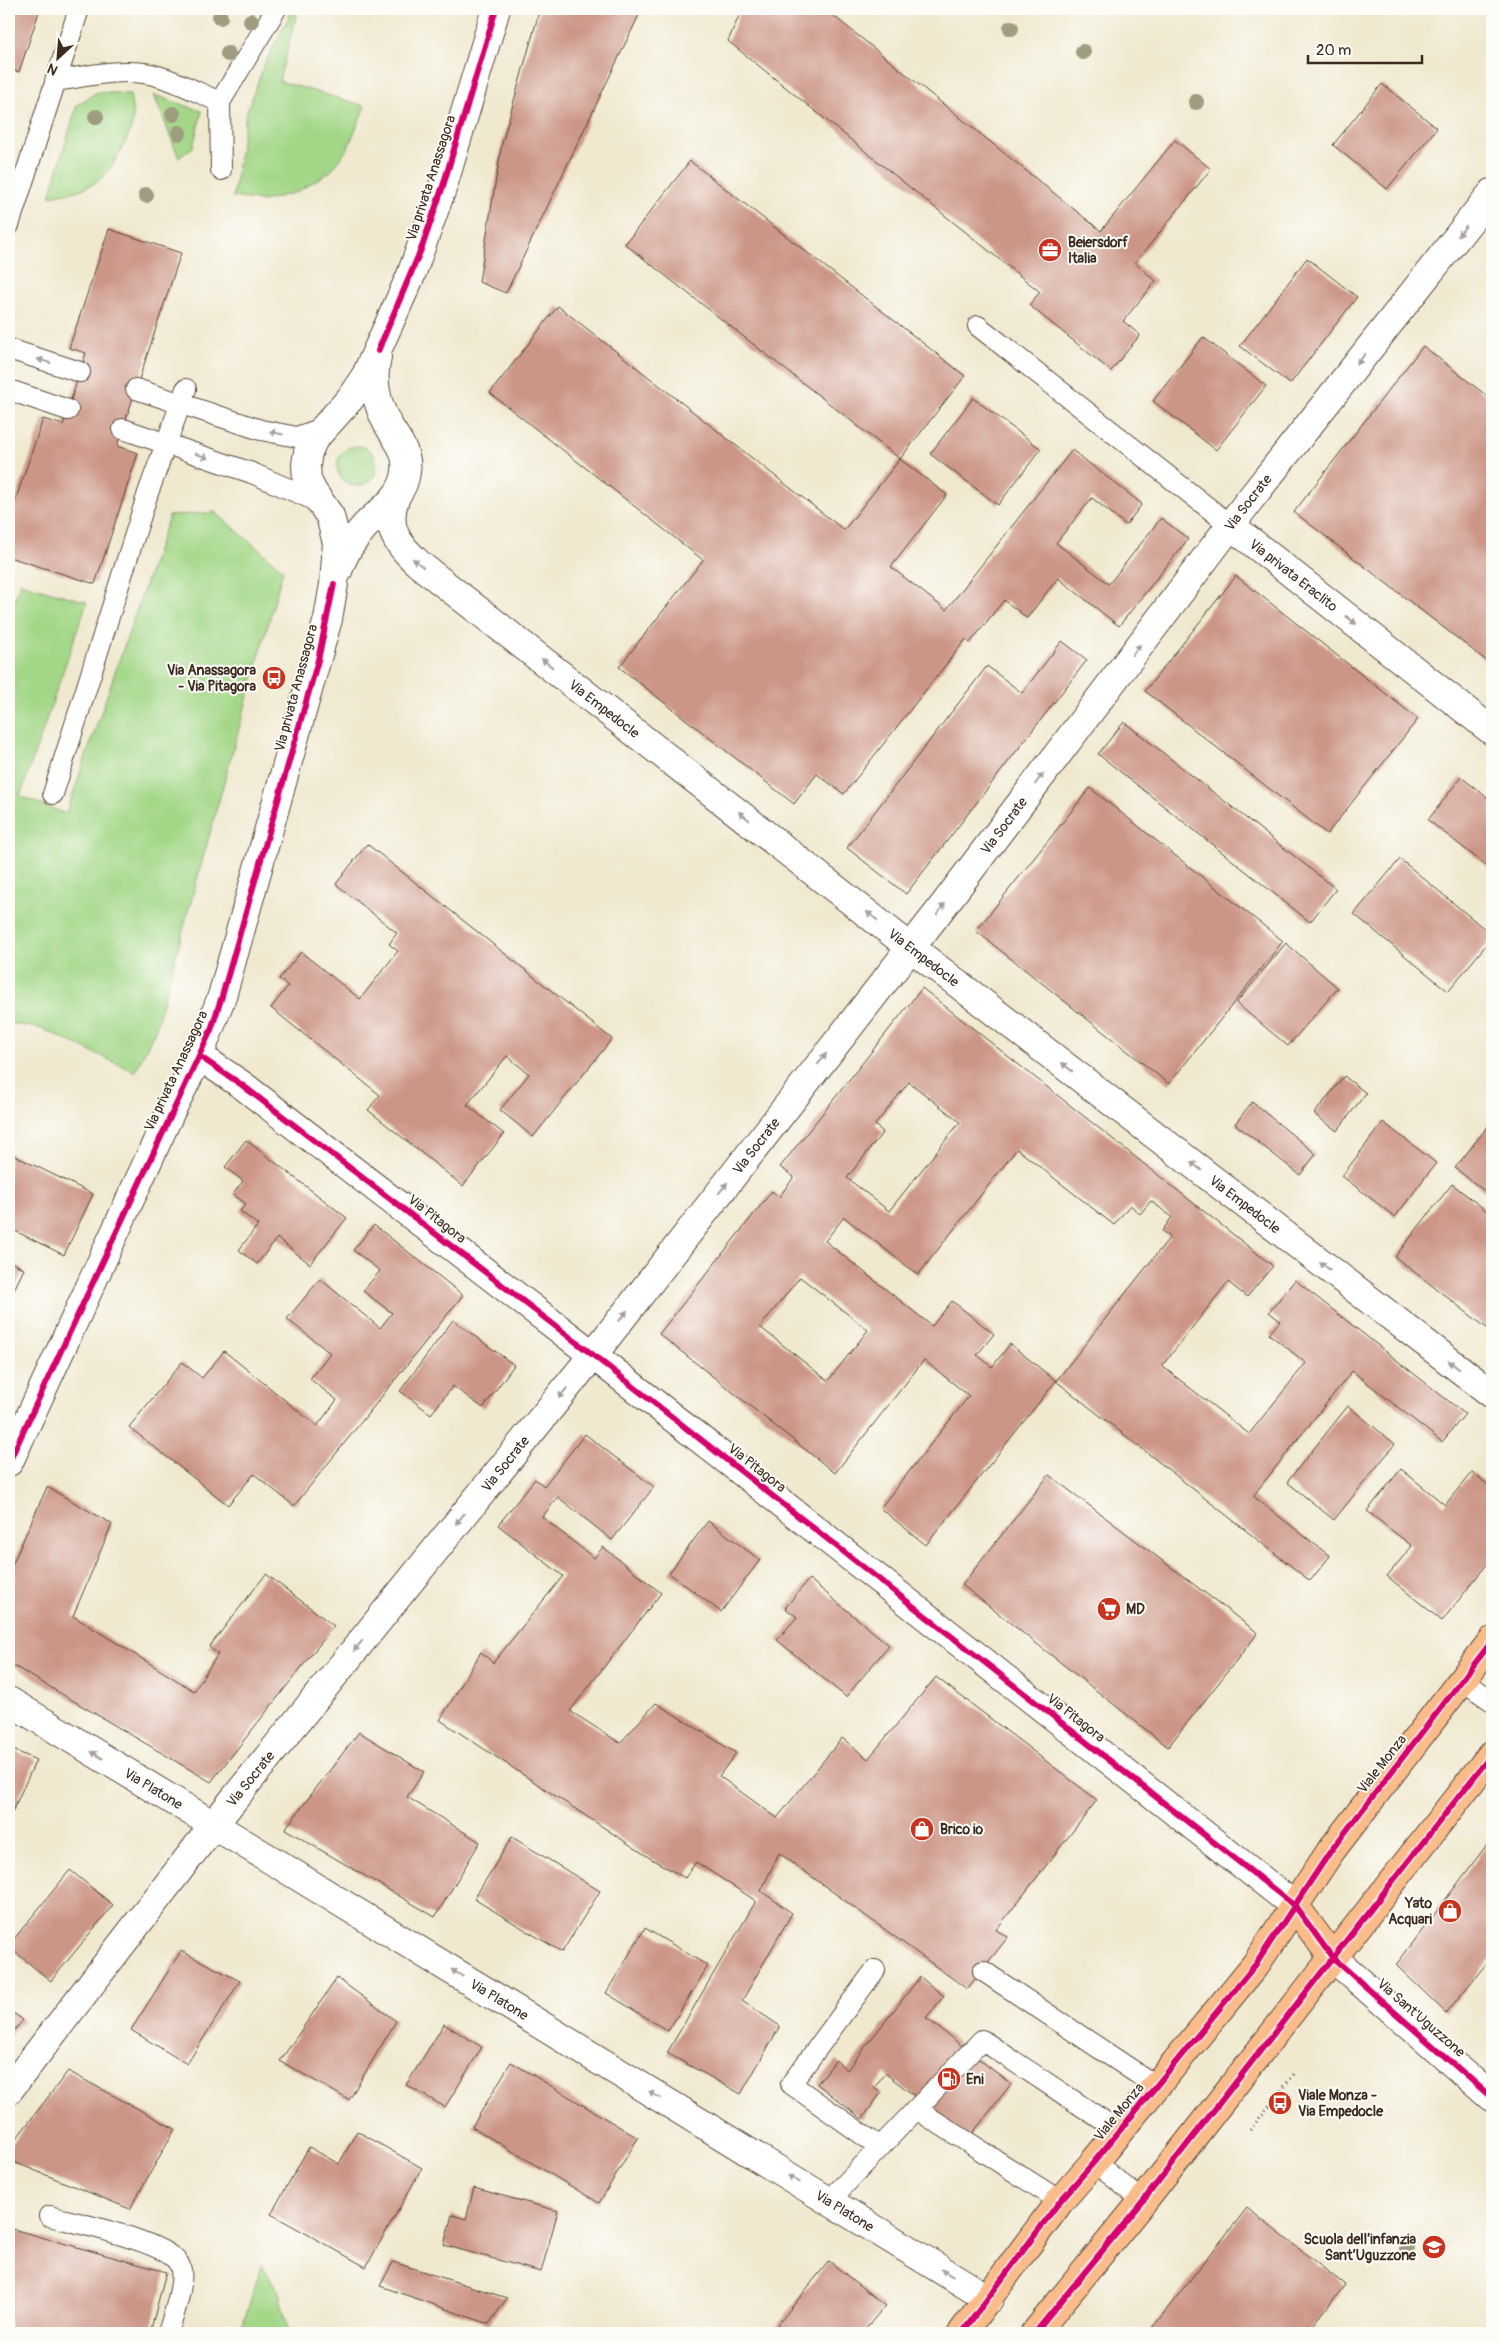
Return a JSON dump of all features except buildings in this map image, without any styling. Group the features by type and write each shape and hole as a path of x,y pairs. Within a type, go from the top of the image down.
{"main road":[{"name":"Viale Monza","path":"962,2333 1060,2201 1256,1964 1330,1852 1492,1641"},
{"path":"1035,2333 1142,2201 1492,1754"},
{"path":"1295,1906 1332,1958"}],"street":[{"name":"Via privata Anassagora","path":"334,584 337,543 330,516 307,480 308,452 314,439 350,400 378,350 411,275 435,210 496,9"},
{"name":"Via Socrate","path":"9,2090 214,1825 593,1355 937,914 1230,525 1492,193"},
{"name":"Via privata Anassagora","path":"9,1462 171,1111 199,1056 225,987 318,660 339,567 349,546 364,527 389,504 402,486 406,471 405,456 400,442 384,416 375,393 375,364 378,350"},
{"name":"Via privata Anassagora","path":"324,427 338,420 352,417 366,418 379,422 391,430 400,442"},
{"path":"322,504 337,513 352,517 368,516 389,504"},
{"name":"Via Empedocle","path":"389,504 393,531 397,542 420,565 910,947 1492,1394"},
{"name":"Via privata Eraclito","path":"1230,525 1492,731"},
{"name":"Via Pitagora","path":"199,1056 242,1085 593,1355 1295,1906"},
{"name":"Via Platone","path":"9,1701 989,2299"},
{"name":"Via Sant'Uguzzone","path":"1332,1958 1492,2098"}],"lane":[{"path":"9,225 79,9"},
{"path":"220,170 220,102 276,9"},
{"path":"55,82 118,72 146,74 175,83 220,102"},
{"name":"Via privata Eraclito","path":"978,326 1230,525"},
{"path":"9,349 80,372"},
{"name":"Via privata Anassagora","path":"136,389 183,397 261,430 297,437 324,427"},
{"path":"9,390 68,410"},
{"path":"53,794 148,493 183,397"},
{"path":"123,429 252,473 322,504"},
{"path":"1462,1680 1492,1701"},
{"path":"875,1970 791,2084 880,2148"},
{"path":"983,1972 1156,2086"},
{"path":"830,2202 982,2040 1119,2132"},
{"path":"916,2110 1060,2201"},
{"name":"Viale Monza","path":"1094,2162 1142,2201"},
{"path":"50,2216 155,2245 175,2258 180,2266 180,2286 168,2333"}],"path":[{"path":"1250,2130 1294,2074"}],"green space":[{"path":"293,9 298,9 279,81 365,106 348,148 331,171 297,192 263,201 233,197 246,114 264,65"},
{"path":"97,92 130,94 133,118 125,142 115,161 98,181 69,193 50,196 77,105"},
{"path":"154,95 202,111 193,147 179,158"},
{"path":"361,446 368,449 374,455 377,466 376,474 368,483 361,486 353,486 346,483 338,474 337,462 340,455 349,447"},
{"path":"215,512 283,570 155,1031 135,1072 43,1029 9,1023 9,615 20,583 87,602 20,796 66,814 169,516"},
{"path":"262,2265 279,2292 289,2333 240,2333"}],"cycle path":[{"path":"378,351 422,247 443,186 496,9"},
{"path":"9,1462 211,1030 318,660 334,584"},
{"path":"199,1056 242,1085 593,1355 1295,1906 1332,1957 1492,2098"},
{"path":"962,2333 1060,2201 1256,1964 1330,1852 1492,1641"},
{"path":"1035,2333 1143,2201 1492,1754"}],"place":[{"name":"Beiersdorf Italia","path":"1050,250"},
{"name":"Via Anassagora - Via Pitagora","path":"274,678"},
{"name":"MD","path":"1109,1609"},
{"name":"Brico io","path":"922,1829"},
{"name":"Yato Acquari","path":"1450,1911"},
{"name":"Eni","path":"949,2079"},
{"name":"Viale Monza - Via Empedocle","path":"1280,2103"},
{"name":"Scuola dell’infanzia Sant’Uguzzone","path":"1434,2247"}]}
